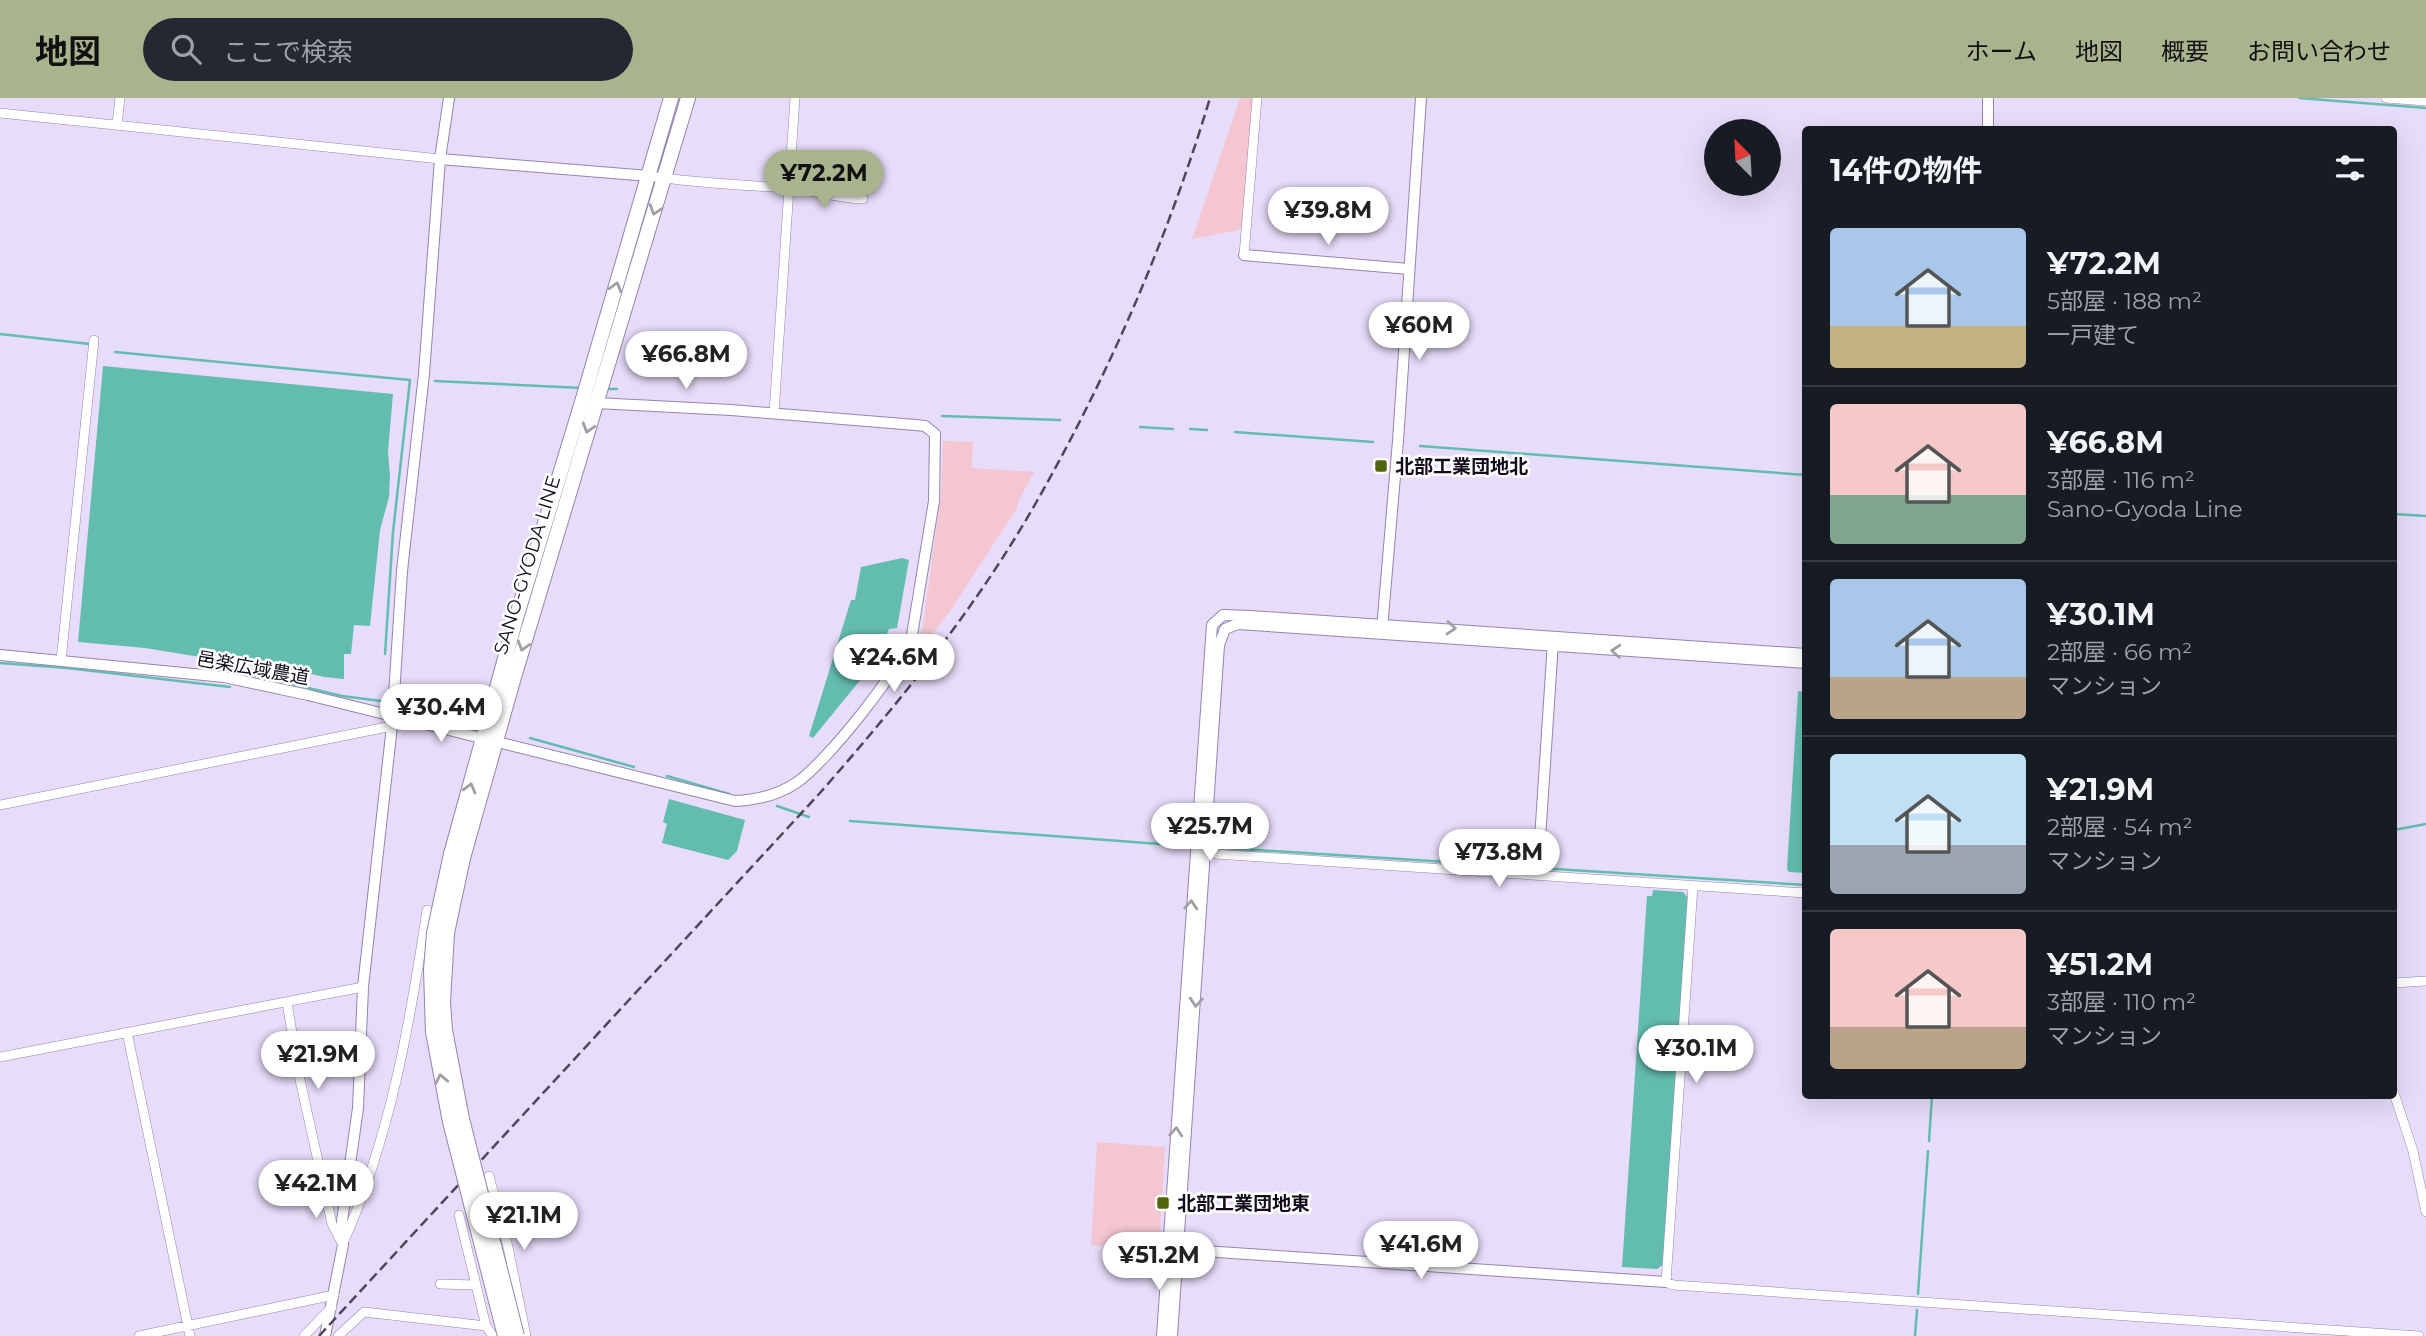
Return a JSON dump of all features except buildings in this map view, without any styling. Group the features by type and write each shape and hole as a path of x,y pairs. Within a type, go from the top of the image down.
{"main road":[{"name":"SANO-GYODA LINE","path":"490,740 517,615 671,98"},
{"name":"SANO-GYODA LINE","path":"505,1336 450,1122 433,1032 431,970 435,933 490,740 688,98"},
{"name":"SANO-GYODA LINE","path":"457,856 447,933 443,1002 445,1030 462,1119 517,1336"}],"street":[{"path":"117,125 120,98"},
{"path":"325,1336 343,1245 342,1221 358,1108 363,987 393,721 402,571 424,374 440,159 449,98"},
{"path":"774,413 795,98"},
{"path":"1257,98 1244,256 1409,269"},
{"path":"1382,629 1398,441 1421,98"},
{"path":"1988,98 1988,126"},
{"path":"2386,98 2426,101"},
{"path":"0,113 440,159 790,188 842,198 863,199"},
{"path":"61,661 94,340"},
{"name":"邑楽広域農道","path":"0,655 224,677 393,721 490,740 735,802 772,795 795,784 832,748 866,707 910,641 934,501 936,439 932,430 925,426 774,413 596,403"},
{"path":"1172,1336 1173,1249 1200,853 1212,625 1219,618 1229,615 1802,663"},
{"path":"1553,641 1802,654"},
{"path":"1538,854 1553,641"},
{"path":"0,805 393,721"},
{"path":"1200,853 1802,894"},
{"path":"1666,1282 1693,886"},
{"path":"343,1245 363,1200 402,1055 428,911"},
{"path":"2397,984 2426,981"},
{"path":"0,1057 363,987"},
{"path":"287,1003 300,1080 332,1224 343,1245"},
{"path":"127,1032 189,1331"},
{"path":"2396,1099 2413,1151 2426,1212"},
{"path":"489,1176 508,1247 526,1336"},
{"path":"458,1215 486,1326 493,1336"},
{"path":"1173,1249 1666,1282 1673,1285 2001,1309 2419,1336"},
{"path":"1162,1336 1173,1249"},
{"path":"440,1284 476,1286"},
{"path":"139,1336 189,1331 334,1295"},
{"path":"304,1336 332,1307"},
{"path":"338,1336 364,1312 486,1326"}],"shaded area":[{"path":"1240,98 1253,98 1242,226 1239,230 1192,239"},
{"path":"103,366 393,394 388,451 389,497 380,530 370,626 354,625 351,654 344,654 344,679 324,677 219,652 212,659 145,648 78,642"},
{"path":"943,441 973,442 972,468 1034,472 1017,508 950,611 921,649 917,647 923,626 941,495"},
{"path":"902,558 909,560 897,628 889,629 887,634 893,637 892,641 813,738 809,736 851,600 855,600 861,567"},
{"path":"1798,691 1802,692 1802,873 1789,872 1787,869"},
{"path":"669,799 745,820 737,851 728,860 662,843 667,824 663,822"},
{"path":"1653,890 1683,892 1688,898 1664,1264 1657,1269 1622,1267 1647,896 1652,896"},
{"path":"1097,1142 1165,1147 1159,1249 1091,1245"}],"waterway":[{"path":"2299,98 2426,108"},
{"path":"0,334 90,344"},
{"path":"115,352 410,380 393,532 385,654"},
{"path":"435,381 582,388"},
{"path":"606,389 617,389"},
{"path":"942,416 1060,420"},
{"path":"1140,427 1173,429"},
{"path":"1190,429 1207,430"},
{"path":"1235,432 1373,442"},
{"path":"1420,446 1802,475"},
{"path":"2397,514 2426,516"},
{"path":"0,663 230,687"},
{"path":"233,670 342,696 381,701"},
{"path":"401,702 470,721"},
{"path":"530,738 634,767"},
{"path":"667,776 729,794"},
{"path":"777,806 809,817"},
{"path":"850,821 1187,846"},
{"path":"2397,829 2426,824"},
{"path":"1211,847 1802,885"},
{"path":"1929,1141 1932,1099"},
{"path":"1918,1294 1928,1151"},
{"path":"1915,1336 1917,1310"}],"railway":[{"path":"319,1336 819,794 878,725 963,616 1037,501 1112,355 1156,254 1210,98"}],"place":[{"name":"北部工業団地北","path":"1381,466"},
{"name":"北部工業団地東","path":"1163,1203"}]}
